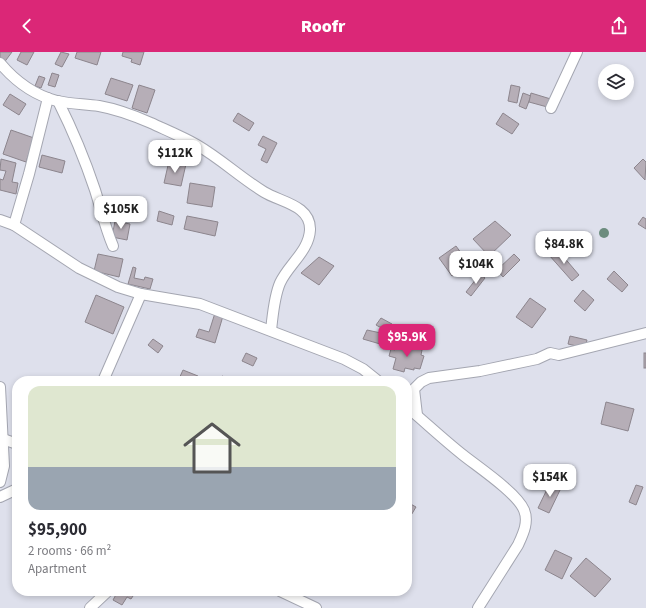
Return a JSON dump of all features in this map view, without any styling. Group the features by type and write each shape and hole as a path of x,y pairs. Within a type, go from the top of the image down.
{"street":[{"path":"552,108 576,52"},
{"path":"0,63 8,73 26,88 53,100 100,106 150,123 198,145 257,188 287,201 302,211 308,222 310,230 308,238 303,250 280,283 274,302 271,330"},
{"path":"14,226 53,100"},
{"path":"53,100 74,135 94,189 104,224 114,246"},
{"path":"0,220 14,226 79,268 118,287 141,294 200,304 344,359 363,369 372,376"},
{"path":"105,376 141,294"},
{"path":"416,415 414,389 421,382 429,378 480,371 537,359 550,352 559,354 646,333"},
{"path":"0,387 4,466 0,482"},
{"path":"412,411 462,454 501,484 524,507 526,515 523,535 478,608"},
{"path":"3,439 12,442"},
{"path":"0,497 12,491"},
{"path":"90,608 103,596"},
{"path":"291,596 316,608"}],"building":[{"path":"0,52 12,52 3,64 0,62"},
{"path":"21,52 34,52 27,65 17,60"},
{"path":"61,52 69,54 62,67 55,64"},
{"path":"77,52 101,52 97,65 75,58"},
{"path":"123,52 144,52 140,65 131,62 132,59 122,56"},
{"path":"52,73 59,75 55,87 48,85"},
{"path":"39,76 45,78 41,88 35,86"},
{"path":"111,78 133,85 127,101 105,94"},
{"path":"139,85 155,90 147,113 132,108"},
{"path":"511,85 520,87 517,103 508,101"},
{"path":"523,93 531,96 526,109 519,106"},
{"path":"531,93 554,100 551,108 529,102"},
{"path":"10,94 26,104 19,115 3,105"},
{"path":"238,113 254,123 249,131 233,121"},
{"path":"503,113 519,124 512,134 496,124"},
{"path":"11,130 34,138 26,162 3,154"},
{"path":"263,136 277,143 267,163 261,160 266,149 258,145"},
{"path":"42,155 65,161 62,173 39,167"},
{"path":"1,159 16,163 12,182 18,183 16,194 0,190 0,179 3,180 6,171 0,170"},
{"path":"643,159 646,162 645,180 634,168"},
{"path":"169,161 186,164 181,186 164,183"},
{"path":"190,183 215,187 212,207 187,203"},
{"path":"159,211 174,216 172,225 157,221"},
{"path":"187,216 218,222 215,236 184,229"},
{"path":"643,217 646,219 646,229 638,224"},
{"path":"115,221 130,224 127,240 112,237"},
{"path":"495,221 511,235 489,256 473,239"},
{"path":"456,246 469,264 452,276 439,258"},
{"path":"557,249 579,275 572,281 549,255"},
{"path":"98,254 123,259 119,277 94,271"},
{"path":"514,254 520,260 503,277 497,270"},
{"path":"319,257 334,266 319,285 301,273"},
{"path":"133,267 136,268 134,278 144,280 145,277 153,279 150,289 128,284"},
{"path":"614,271 628,285 622,292 607,279"},
{"path":"480,274 485,278 471,296 466,292"},
{"path":"583,290 594,300 585,311 574,301"},
{"path":"96,295 124,307 113,334 85,322"},
{"path":"530,298 546,309 532,328 516,317"},
{"path":"215,313 223,316 215,343 196,337 199,329 209,332"},
{"path":"381,318 392,324 387,331 376,325"},
{"path":"367,330 390,335 387,346 363,339"},
{"path":"570,336 587,340 585,348 568,344"},
{"path":"153,339 163,346 158,353 148,345"},
{"path":"399,343 422,350 421,355 424,356 420,369 414,368 414,370 405,368 404,372 393,369 396,358 389,356 391,349 395,350 396,345 399,345"},
{"path":"246,353 257,358 253,366 242,361"},
{"path":"644,353 646,353 646,368 644,368"},
{"path":"183,370 198,376 180,376"},
{"path":"606,402 634,409 628,431 601,424"},
{"path":"550,483 561,488 549,513 538,508"},
{"path":"636,485 643,487 636,505 629,502"},
{"path":"412,505 416,507 412,514"},
{"path":"555,550 572,558 562,579 545,570"},
{"path":"586,558 611,579 595,597 570,576"},
{"path":"115,596 133,596 131,599 127,597 122,605 113,600"}]}
